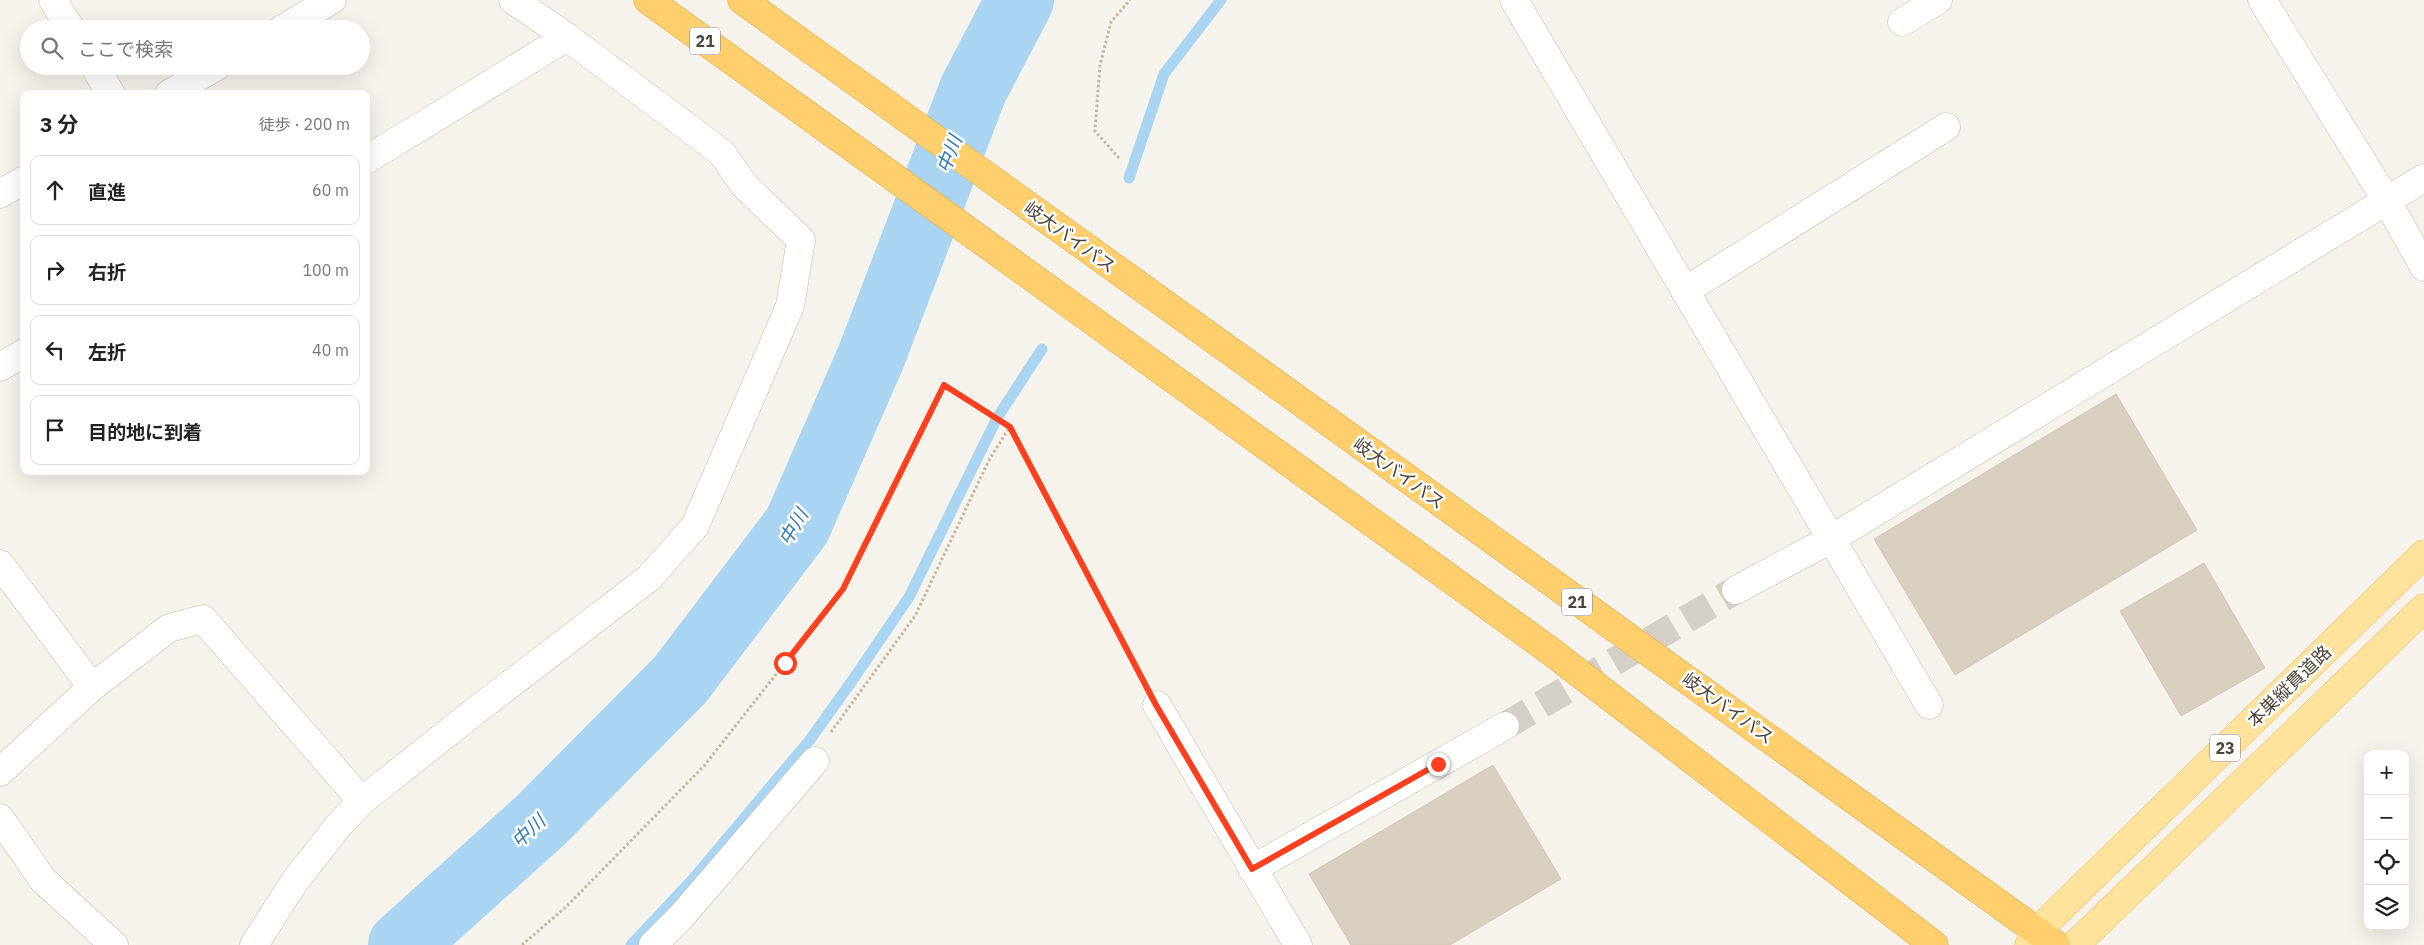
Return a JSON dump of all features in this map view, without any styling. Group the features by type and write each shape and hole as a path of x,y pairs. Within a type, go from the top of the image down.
{"highway":[{"name":"21","path":"648,0 763,81 1549,650 1934,945"},
{"name":"岐大バイパス","path":"742,0 1677,671 2041,941"}],"main road":[{"name":"本巣縦貫道路","path":"2041,941 2424,554"},
{"name":"23","path":"2075,945 2424,608"}],"street":[{"path":"53,0 65,20"},
{"path":"298,20 332,0"},
{"path":"254,945 295,881 339,826 362,802 474,712 650,578 696,526 790,306 801,240 744,185 722,153 567,37 512,0"},
{"path":"1514,0 1929,705"},
{"path":"1902,22 1938,0"},
{"path":"2262,0 2424,267"},
{"path":"370,158 567,37"},
{"path":"99,75 109,90"},
{"path":"176,90 202,75"},
{"path":"1685,291 1946,127"},
{"path":"1736,590 1831,539 2424,178"},
{"path":"0,194 20,182"},
{"path":"0,367 20,355"},
{"path":"0,564 92,687"},
{"path":"0,772 92,687 169,628 203,619 362,802"},
{"path":"1156,705 1298,945"},
{"path":"1252,869 1505,726"},
{"path":"653,945 681,917 815,761"},
{"path":"0,818 43,880 114,945"}],"path":[{"path":"1119,158 1095,131 1100,65 1111,22 1130,0"},
{"path":"522,945 567,906 704,766 843,589 944,385 1010,427 1156,705"},
{"path":"815,761 820,746 915,616 989,460 1010,427"}],"building":[{"path":"2116,394 2197,530 1955,675 1874,539"},
{"path":"2204,563 2265,668 2181,716 2120,611"},
{"path":"1493,765 1561,879 1450,945 1351,945 1309,874"}],"waterway":[{"name":"中川","path":"402,945 541,820 680,680 797,526 871,357 973,90 1020,0"},
{"path":"1129,178 1164,74 1221,0"},
{"path":"631,945 693,879 809,741 852,681 909,597 997,418 1042,349"}],"tunnel":[{"path":"1505,726 1736,590"}],"route":[{"path":"785,663 843,589 944,385 1010,427 1156,705 1252,869 1438,764"}]}
